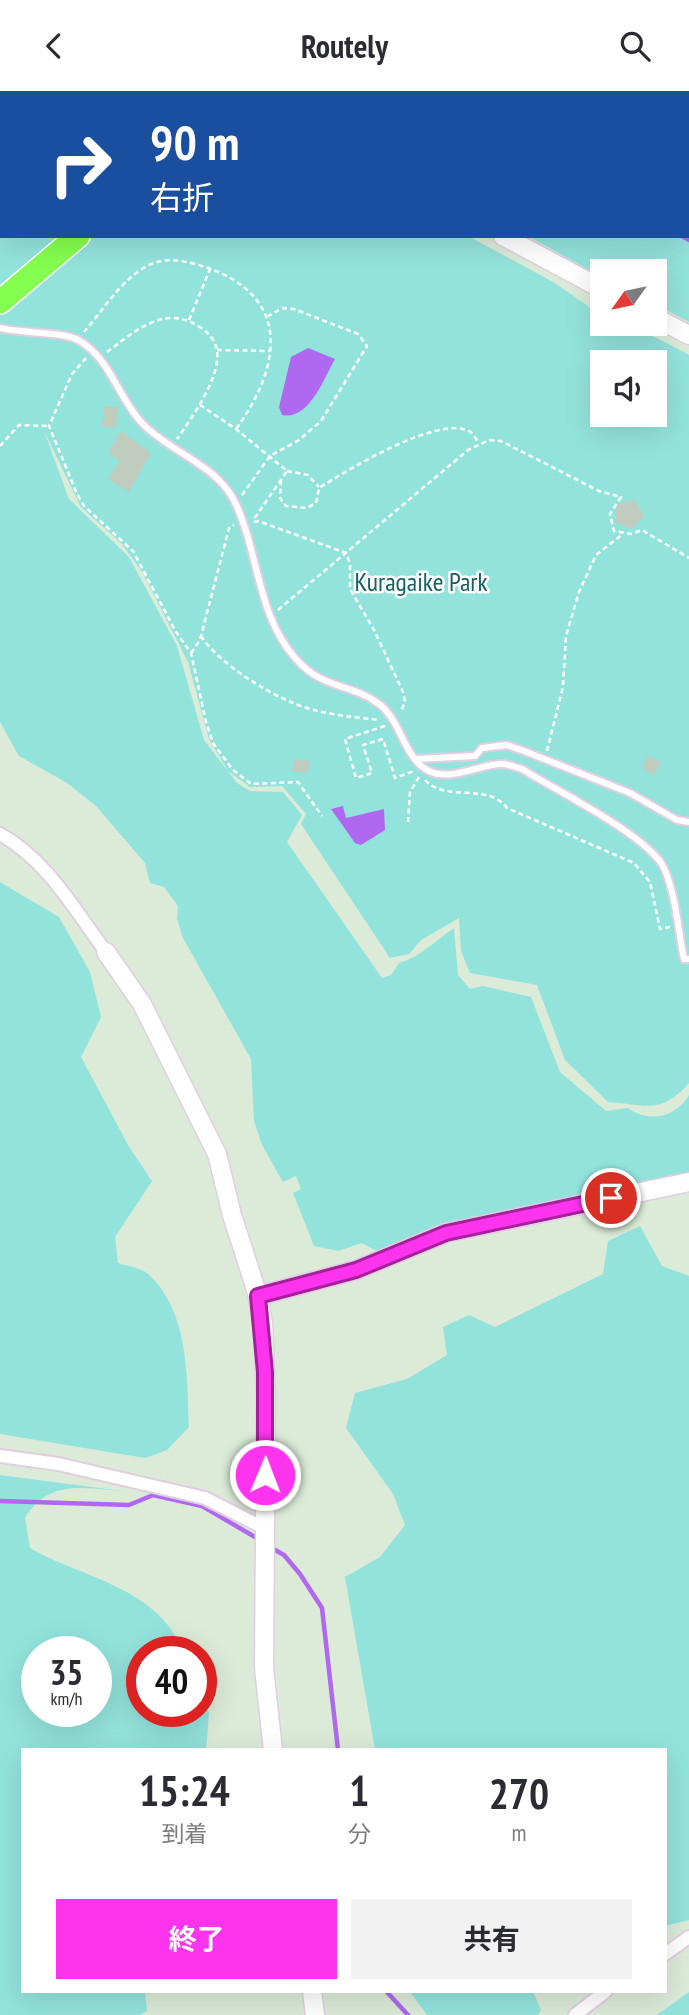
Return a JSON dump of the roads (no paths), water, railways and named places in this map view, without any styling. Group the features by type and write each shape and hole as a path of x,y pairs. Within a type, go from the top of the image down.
{"highway":[{"path":"0,302 76,238"}],"street":[{"path":"507,238 590,283"},
{"path":"667,324 689,335"},
{"path":"0,834 27,850 40,863 142,1004 217,1154 232,1215 258,1296 263,1323 266,1396 264,1668 273,1748"},
{"path":"258,1296 356,1270 446,1233 689,1182"},
{"path":"0,1456 58,1464 205,1498 264,1531"},
{"path":"667,1953 689,1937"},
{"path":"312,1993 315,2015"},
{"path":"575,2015 603,1993"}],"lane":[{"path":"0,328 78,340 99,359 140,421 171,448 206,468 234,502 270,617 282,642 315,677 379,704 393,719 416,759 426,769 441,775 503,764 522,769 634,837 653,852 664,868 684,959 689,959"},
{"path":"416,759 475,756 482,748 508,745 630,793 677,820 689,822"}],"waterway":[{"path":"686,238 689,240"},
{"path":"0,1501 129,1505 153,1495 202,1506 260,1540"},
{"path":"270,1547 284,1555 322,1608 338,1748"},
{"path":"388,1993 408,2015"}],"park label":[{"name":"Kuragaike Park","path":"421,581"}]}
